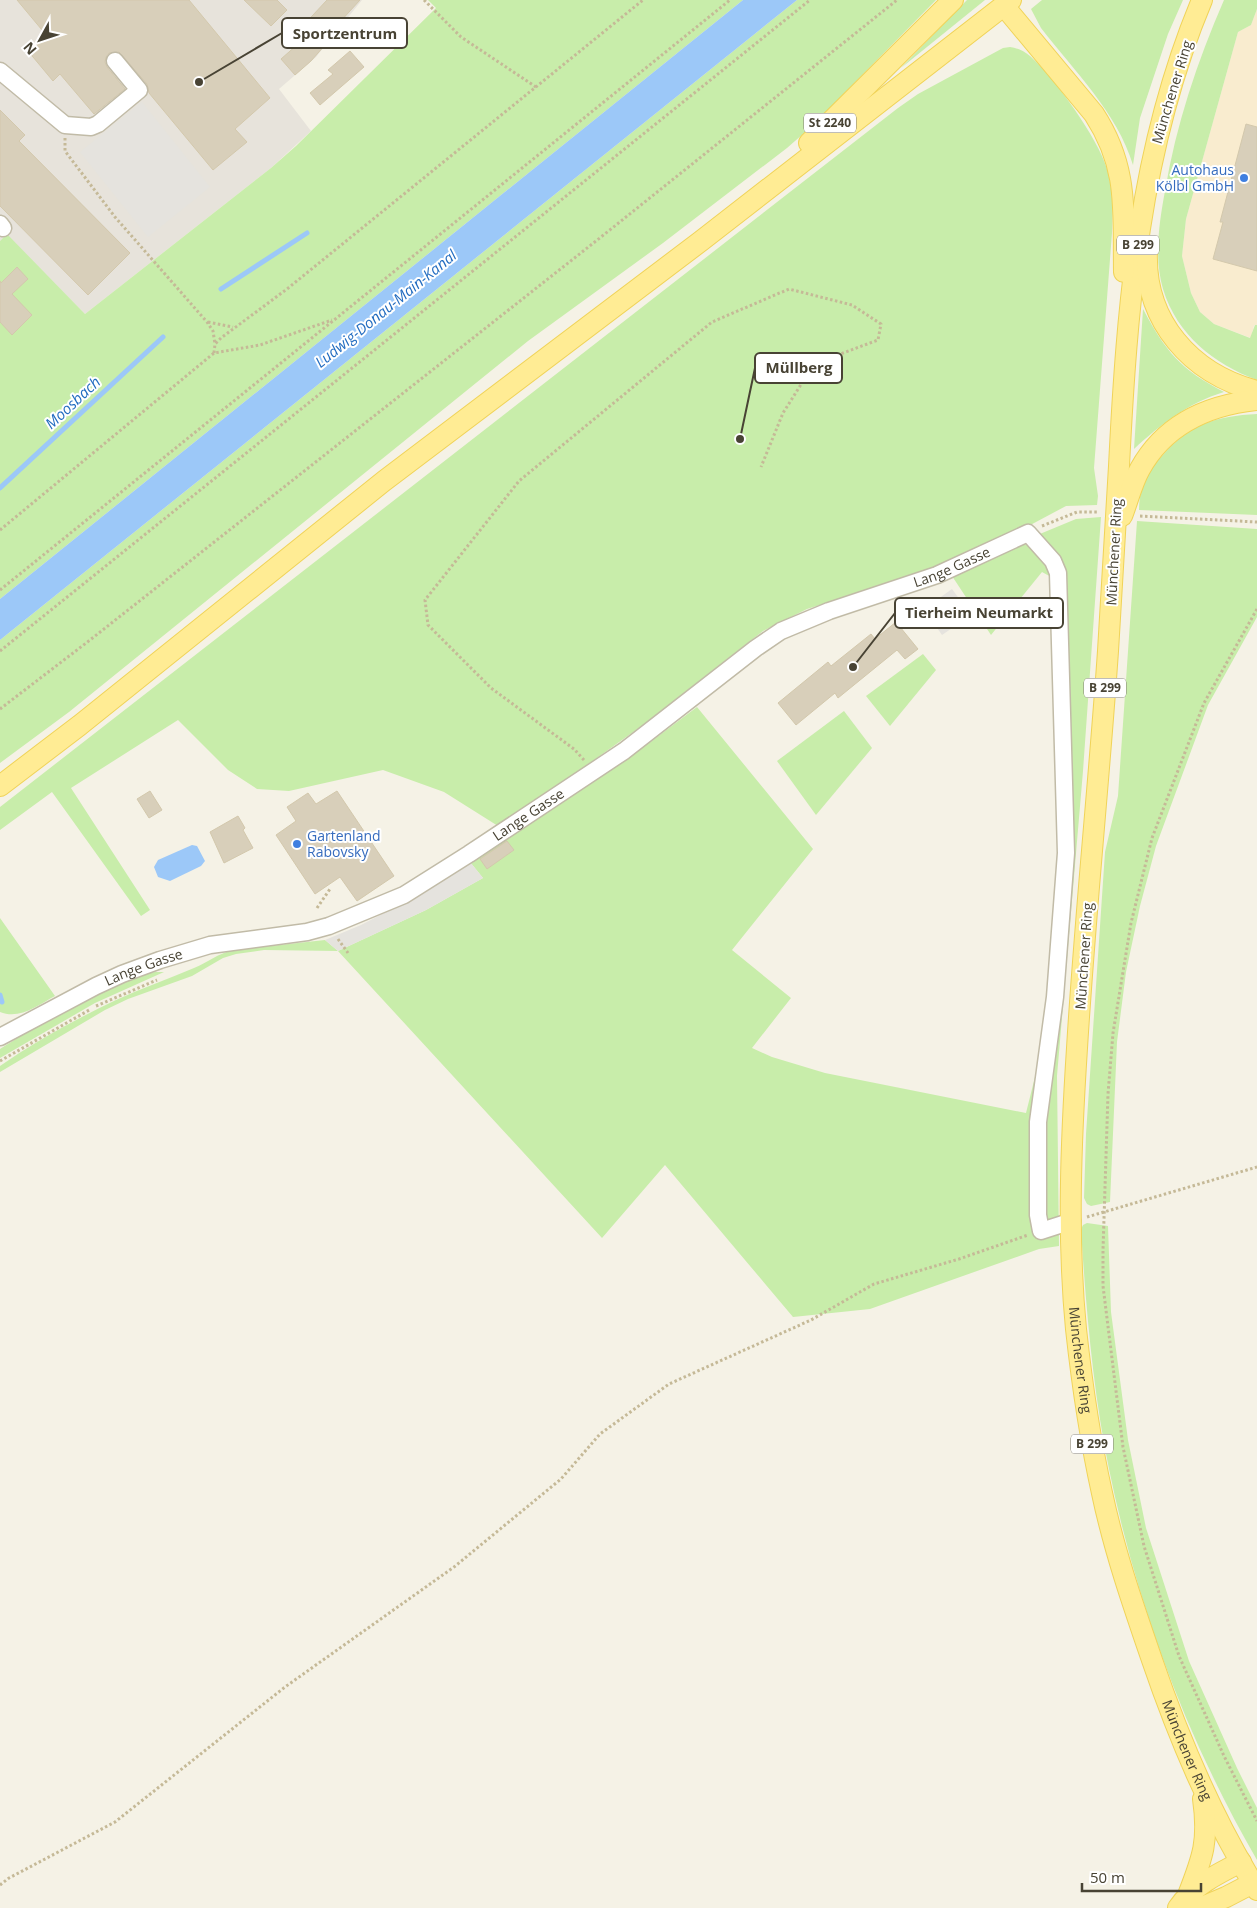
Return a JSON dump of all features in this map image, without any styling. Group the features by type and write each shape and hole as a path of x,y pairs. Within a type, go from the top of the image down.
{"main road":[{"name":"St 2240","path":"701,241 833,120 953,0"},
{"name":"Münchener Ring","path":"1202,0 1170,90 1156,139 1144,199 1125,351 1102,739 1073,1112 1071,1166 1072,1221 1076,1327 1084,1394 1102,1495 1132,1602 1160,1683 1196,1771 1241,1862 1255,1886"},
{"name":"St 2240","path":"0,786 80,725 384,482 701,241 1008,3"},
{"path":"1008,3 1094,114 1106,133 1117,161 1123,196 1125,351"},
{"path":"1156,139 1146,253 1147,269 1154,300 1171,334 1196,362 1225,380 1257,391"},
{"path":"1115,537 1139,471 1164,440 1182,424 1206,410 1257,400"},
{"path":"1189,1904 1202,1858 1206,1835 1203,1799 1196,1771"},
{"path":"1189,1904 1209,1880 1241,1862"},
{"path":"1189,1904 1226,1897 1255,1886"}],"street":[{"path":"0,71 64,125 90,127 98,124 139,90 115,61"},
{"path":"1028,533 1053,560 1058,573 1066,853 1056,997 1038,1122 1038,1215 1040,1231 1072,1221"},
{"name":"Lange Gasse","path":"0,1036 96,986 160,960 210,945 307,932 386,904 431,879 594,771 656,728 756,648 781,631 829,611 937,575 1028,533"}],"path":[{"path":"424,0 460,37 536,87"},
{"path":"215,344 258,312 643,0"},
{"path":"0,590 730,0"},
{"path":"0,651 810,0"},
{"path":"0,709 565,266 897,0"},
{"path":"65,151 115,217 207,322 213,331 214,353"},
{"path":"594,771 574,749 491,688 428,625 425,600 519,481 712,322 789,289 852,305 881,324 878,340 843,353 807,375 783,413 761,467"},
{"path":"0,530 214,353 260,345 335,319"},
{"path":"207,322 234,328"},
{"path":"1028,533 1077,512 1099,512"},
{"path":"1136,515 1257,522"},
{"path":"1257,609 1204,703 1152,838 1129,933 1113,1033 1108,1094 1103,1286 1123,1447 1144,1546 1179,1656 1224,1756 1257,1821"},
{"path":"317,908 330,889"},
{"path":"0,1061 96,1006 165,976"},
{"path":"1072,1221 1257,1167"},
{"path":"0,1885 9,1878 115,1822 285,1687 454,1567 561,1479 600,1434 669,1384 811,1320 874,1284 959,1259 1040,1231"}],"shaded area":[{"path":"0,0 362,0 316,57 279,89 311,131 271,168 85,314 7,235 0,241"},
{"path":"1257,9 1257,325 1254,325 1251,338 1214,324 1200,312 1191,293 1182,256 1186,219 1238,32 1251,25"},
{"path":"142,102 210,187 148,237 80,152"},
{"path":"952,589 971,615 942,635 924,609"},
{"path":"470,862 483,878 426,910 338,951 325,940 361,925 394,908"}],"green space":[{"path":"428,0 743,0 0,599 0,241 7,234 85,314 271,168 296,146 436,8"},
{"path":"797,0 936,0 811,127 787,148 663,243 528,341 69,712 0,763 0,640"},
{"path":"967,0 985,0 901,68"},
{"path":"1042,0 1183,0 1168,34 1140,118 1133,165 1117,127 1106,110 1041,28 1031,9"},
{"path":"1224,0 1257,0 1257,9 1251,25 1238,32 1186,219 1182,256 1191,293 1200,312 1214,324 1250,338 1255,325 1257,325 1257,380 1226,366 1199,346 1188,334 1169,305 1160,277 1158,240 1175,142 1196,70"},
{"path":"1010,47 1030,56 1063,93 1095,141 1109,177 1112,225 1094,468 1098,496 1097,505 1066,506 1021,530 938,568 807,609 763,631 643,725 498,826 444,792 383,770 289,791 257,789 228,770 178,720 71,788 150,910 141,916 52,792 0,830 0,807 898,108 918,94 1003,48"},
{"path":"1143,309 1159,337 1176,358 1196,375 1224,392 1187,408 1154,431 1134,449"},
{"path":"1257,414 1257,515 1139,510 1144,480 1162,456 1183,436 1216,420"},
{"path":"1101,517 1083,771 1057,1076 1059,1246 1039,1249 870,1309 793,1317 665,1165 602,1238 338,951 426,910 483,878 470,862 649,743 697,707 813,849 732,950 791,998 752,1048 772,1057 825,1073 1026,1113 1036,1073 1049,1074 1059,996 1064,599 1035,536 1076,519"},
{"path":"1137,521 1257,529 1257,617 1208,705 1156,846 1140,906 1126,972 1117,1042 1110,1202 1091,1206 1087,1204 1084,1198 1086,1134 1105,852 1118,796"},
{"path":"1023,544 1035,549 1039,553 1053,578 1042,572 991,635 952,576"},
{"path":"923,654 936,670 890,726 866,696"},
{"path":"844,711 872,748 816,815 777,761"},
{"path":"0,918 55,996 22,1013 7,1014 0,1012"},
{"path":"325,940 338,951 264,950 223,958 192,976 128,999 105,1010 0,1072 0,1066 71,1023 116,1000 232,950"},
{"path":"155,972 164,972 95,1003 0,1058 0,1049 75,1004 117,984"},
{"path":"1087,1223 1108,1226 1111,1312 1128,1440 1146,1528 1189,1661 1257,1808 1257,1860 1208,1767 1187,1719 1167,1670 1134,1571 1103,1440 1085,1289 1081,1229"}],"water":[{"name":"Ludwig-Donau-Main-Kanal","path":"743,0 797,0 0,640 0,599"},
{"path":"192,845 197,846 205,861 201,866 170,881 158,877 154,867 158,860"}],"building":[{"path":"17,0 189,0 270,98 235,129 247,142 213,170 149,93 147,84 119,52 109,53 105,62 125,89 94,114 60,74 53,81 28,51 47,36"},
{"path":"244,0 277,0 287,10 271,26"},
{"path":"327,0 360,0 329,34 332,37 311,61 295,75 281,59 306,37 299,30"},
{"path":"350,51 364,67 320,105 310,93 333,74 328,70"},
{"path":"0,110 25,135 19,141 130,253 88,295 0,206"},
{"name":"Autohaus Kölbl GmbH","path":"1246,124 1257,127 1257,271 1213,259 1223,222 1220,222"},
{"path":"17,267 28,279 12,294 32,315 12,335 0,322 0,281 1,283"},
{"path":"896,622 918,649 905,659 897,650 838,698 835,693 796,725 778,703 828,662 831,666 871,634 875,639"},
{"path":"150,791 162,810 149,818 137,799"},
{"path":"337,791 394,876 357,901 340,877 315,894 276,835 296,821 287,807 308,793 316,804"},
{"path":"238,816 253,848 224,863 210,832"},
{"path":"507,841 514,850 487,869 480,859"}],"waterway":[{"name":"Moosbach","path":"221,289 307,233"},
{"name":"Moosbach","path":"0,488 163,337"},
{"path":"0,995 2,1002"}],"place":[{"name":"Sportzentrum","path":"199,82"},
{"name":"Autohaus Kölbl GmbH","path":"1244,178"},
{"name":"Müllberg","path":"740,439"},
{"name":"Tierheim Neumarkt","path":"853,667"},
{"name":"Gartenland Rabovsky","path":"297,844"}]}
